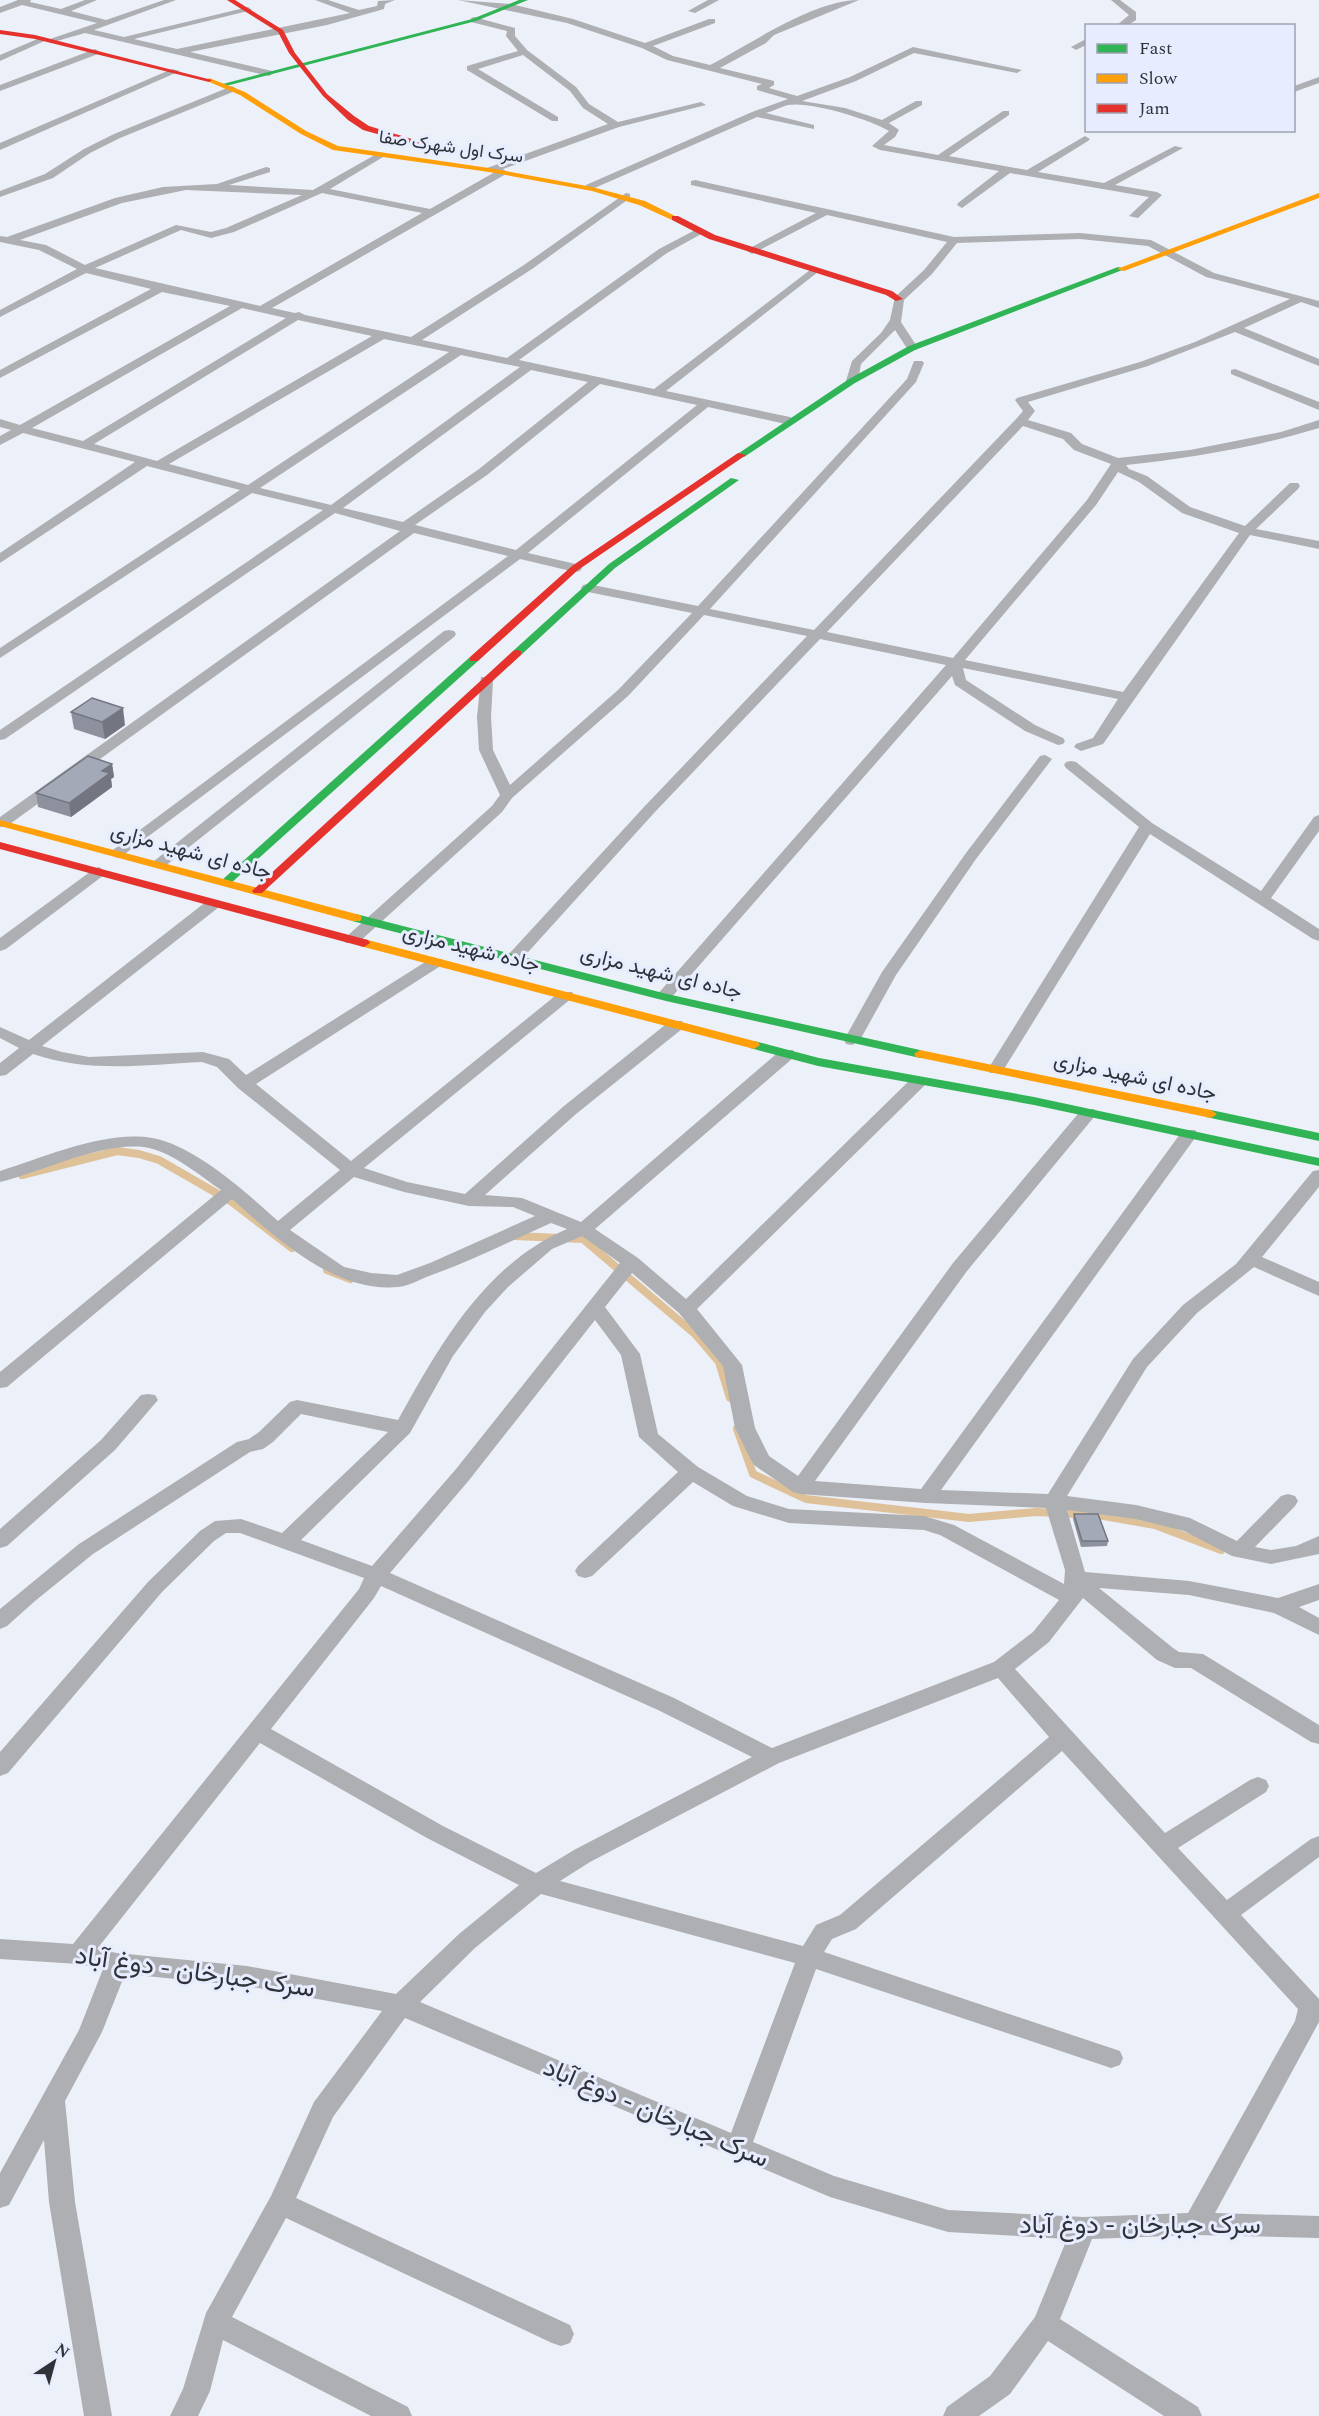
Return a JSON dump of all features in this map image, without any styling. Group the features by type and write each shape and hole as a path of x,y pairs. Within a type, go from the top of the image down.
{"main road":[{"path":"230,0 281,31 292,53 325,95 366,128 452,155 466,163 464,166"},
{"path":"227,87 269,73 474,20 525,0"},
{"name":"سرک اول شهرک صفا","path":"0,32 49,40 175,71 227,87 255,99 315,141 336,148 497,171 590,187 626,196 655,207 699,231 752,251 889,292 899,299"},
{"path":"226,882 575,568 790,420 852,381 912,348 1319,195"},
{"path":"1176,263 1319,209"},
{"path":"884,363 903,370 922,361"},
{"path":"258,891 612,567 746,472"},
{"name":"جاده ای شهید مزاری","path":"1,823 371,922 664,996 852,1040 1319,1137"},
{"name":"جاده شهید مزاری","path":"0,845 213,904 787,1054 918,1082 969,1089 1088,1113"},
{"path":"1088,1113 1319,1162"}],"street":[{"path":"61,12 93,0"},
{"path":"0,58 172,0"},
{"path":"319,0 359,13"},
{"path":"176,52 359,13 381,7 381,3 391,0"},
{"path":"462,0 495,7 511,7 570,21 645,46 670,58 771,83 760,88 794,101 850,112 884,123 894,130 892,135 878,146 1157,195 1134,216"},
{"path":"712,68 763,41 771,33 824,10 855,0"},
{"path":"1115,0 1133,14 1133,18 1123,24"},
{"path":"692,11 709,1"},
{"path":"0,2 20,2 105,22"},
{"path":"0,10 20,2"},
{"path":"124,39 248,10"},
{"path":"474,20 512,30 510,36 524,52 573,89 586,106 616,125"},
{"path":"645,46 712,21"},
{"path":"84,30 269,73"},
{"path":"1076,47 1085,42"},
{"path":"590,187 755,114 853,79 914,50 1017,70"},
{"path":"0,88 95,52"},
{"path":"524,52 470,68 555,118"},
{"path":"0,147 175,71"},
{"path":"1296,86 1319,80"},
{"path":"0,194 49,176 87,151 117,136 227,87"},
{"path":"884,123 919,103"},
{"path":"262,309 432,212 497,171 616,125 701,105"},
{"path":"940,158 1006,113"},
{"path":"755,114 811,127"},
{"path":"1030,172 1085,139"},
{"path":"1107,185 1178,148"},
{"path":"0,314 85,269 180,226 211,235 230,230 318,192 380,155"},
{"path":"962,205 1008,169"},
{"path":"214,186 266,170"},
{"path":"695,183 954,240 1080,236 1126,238 1151,243 1168,251 1176,263 1210,275 1301,298 1319,305"},
{"path":"4,240 148,193 184,187 214,186 262,191 318,192 432,212"},
{"path":"413,341 528,267 626,196"},
{"path":"752,251 825,212"},
{"path":"510,362 663,251 699,231"},
{"path":"4,240 42,247 85,269 161,288 299,315 382,335 790,420"},
{"path":"852,381 855,365 896,323 900,313 899,299 928,272 954,240"},
{"path":"656,393 814,270"},
{"path":"0,375 161,288"},
{"path":"514,958 649,810 1021,421 1029,411 1021,400 1144,364 1238,329 1301,298"},
{"path":"0,441 240,304"},
{"path":"83,446 299,315"},
{"path":"896,323 912,348"},
{"path":"1238,329 1319,363"},
{"path":"159,465 382,335"},
{"path":"0,654 459,351"},
{"path":"352,940 497,809 507,795 623,693 912,380 922,361"},
{"path":"0,736 333,509 529,366"},
{"path":"1235,372 1319,406"},
{"path":"1,823 407,529 483,472 598,380"},
{"path":"117,853 517,555 706,403"},
{"path":"1021,421 1067,436 1078,447 1118,462 1190,453 1283,435 1319,424"},
{"path":"0,423 407,529 575,568"},
{"path":"0,559 144,462"},
{"path":"1118,462 1124,472 1143,479 1186,510 1247,531 1319,545"},
{"path":"664,996 956,662 1092,502 1118,462"},
{"path":"956,662 960,682 1030,728 1058,741 1081,747 1098,741 1127,697 1247,531 1294,486"},
{"path":"588,588 1127,697"},
{"path":"159,864 448,634"},
{"path":"486,680 484,717 486,750 507,795"},
{"path":"1058,741 1048,743 1039,749 1044,759 1071,765 1147,826 1319,936"},
{"path":"1071,765 1085,755 1081,747"},
{"path":"852,1040 888,975 971,856 1044,759"},
{"path":"1262,900 1319,820"},
{"path":"996,1069 1147,826"},
{"path":"0,946 99,872"},
{"path":"0,1071 213,904"},
{"path":"244,1084 435,962"},
{"path":"278,1230 566,995"},
{"path":"469,1200 570,1110 676,1025"},
{"path":"0,1032 32,1048 59,1057 89,1062 203,1057 222,1063 244,1084 351,1170 404,1187 469,1200 516,1202 583,1229 631,1262 686,1309 732,1365 745,1428 761,1460 800,1487 926,1496 1054,1501 1136,1512 1190,1526 1239,1551 1271,1557 1296,1553 1313,1548 1319,1543"},
{"path":"286,1542 403,1428 445,1354 478,1308 501,1282 546,1245 583,1229 787,1054"},
{"path":"686,1309 918,1082"},
{"path":"800,1487 960,1268 1088,1113"},
{"path":"926,1496 1189,1134"},
{"path":"0,1176 104,1145 127,1142 152,1143 179,1154 232,1190 278,1230 338,1271 371,1279 398,1281 437,1267 551,1216"},
{"path":"184,2416 196,2391 215,2322 281,2203 323,2110 401,2005 467,1941 537,1884 582,1856 771,1757 1002,1668 1041,1637 1074,1589 1075,1570 1054,1501 1140,1363 1190,1309 1243,1268 1319,1175"},
{"path":"0,1382 232,1190"},
{"path":"1251,1259 1301,1279 1319,1290"},
{"path":"79,1954 367,1593 376,1575 462,1474 631,1262"},
{"path":"596,1307 630,1354 649,1437 691,1472 740,1501 789,1516 924,1523 947,1530 1074,1589 1165,1654 1184,1662 1195,1660 1319,1736"},
{"path":"0,1541 108,1445 148,1400"},
{"path":"0,1621 28,1593 137,1514 244,1447 256,1444 297,1407 403,1428"},
{"path":"585,1571 691,1472"},
{"path":"1239,1551 1288,1501"},
{"path":"0,1767 154,1587 207,1536 222,1526 242,1526 376,1575 666,1704 771,1757"},
{"path":"1074,1589 1189,1588 1279,1606 1319,1626"},
{"path":"1279,1606 1319,1592"},
{"path":"1002,1668 1063,1738 1227,1913 1311,2007 1307,2022 1195,2224"},
{"path":"257,1731 435,1832 537,1884 809,1957 1111,2058"},
{"path":"738,2148 809,1957 824,1932 848,1922 1063,1738"},
{"path":"1164,1845 1258,1786"},
{"path":"1227,1913 1319,1845"},
{"name":"سرک جبارخان - دوغ آباد","path":"0,1949 79,1954 117,1963 247,1976 401,2005 830,2186 948,2221 1084,2228 1195,2224 1319,2227"},
{"path":"0,2197 54,2103 90,2032 117,1963"},
{"path":"54,2103 62,2202 98,2416"},
{"path":"281,2203 561,2334"},
{"path":"957,2416 1000,2385 1045,2324 1084,2228"},
{"path":"215,2322 398,2416"},
{"path":"1045,2324 1188,2416"}],"building":[{"path":"92,698 123,708 102,722 71,712"},
{"path":"88,756 112,764 102,771 110,773 69,803 36,793"},
{"path":"1074,1514 1098,1514 1108,1541 1082,1541"}],"waterway":[{"path":"22,1175 117,1151 139,1154 159,1160 232,1202 292,1248"},
{"path":"515,1236 583,1239 695,1334 719,1362 730,1398"},
{"path":"327,1270 350,1279"},
{"path":"737,1429 753,1474 806,1499 969,1518 1036,1512 1098,1515 1155,1525 1221,1550"}],"traffic: fast":[{"path":"222,85 474,20 525,0"},
{"path":"741,455 852,381 912,348 1121,269"},
{"path":"517,653 612,566 734,480"},
{"path":"226,882 474,659"},
{"path":"356,918 666,997 920,1054"},
{"path":"754,1045 818,1062 1034,1101 1319,1162"},
{"path":"1211,1114 1319,1137"}],"traffic: slow":[{"path":"209,80 242,93 303,132 336,148 489,170 592,189 626,197 675,218"},
{"path":"1121,269 1319,195"},
{"path":"0,823 356,918"},
{"path":"364,943 754,1045"},
{"path":"920,1054 1211,1114"}],"traffic: jam":[{"path":"230,0 281,31 292,53 325,95 351,118 366,128 442,151"},
{"path":"0,32 35,37 209,80"},
{"path":"675,218 712,237 889,293 899,299"},
{"path":"474,659 575,568 741,455"},
{"path":"258,891 517,653"},
{"path":"0,845 364,943"}]}
